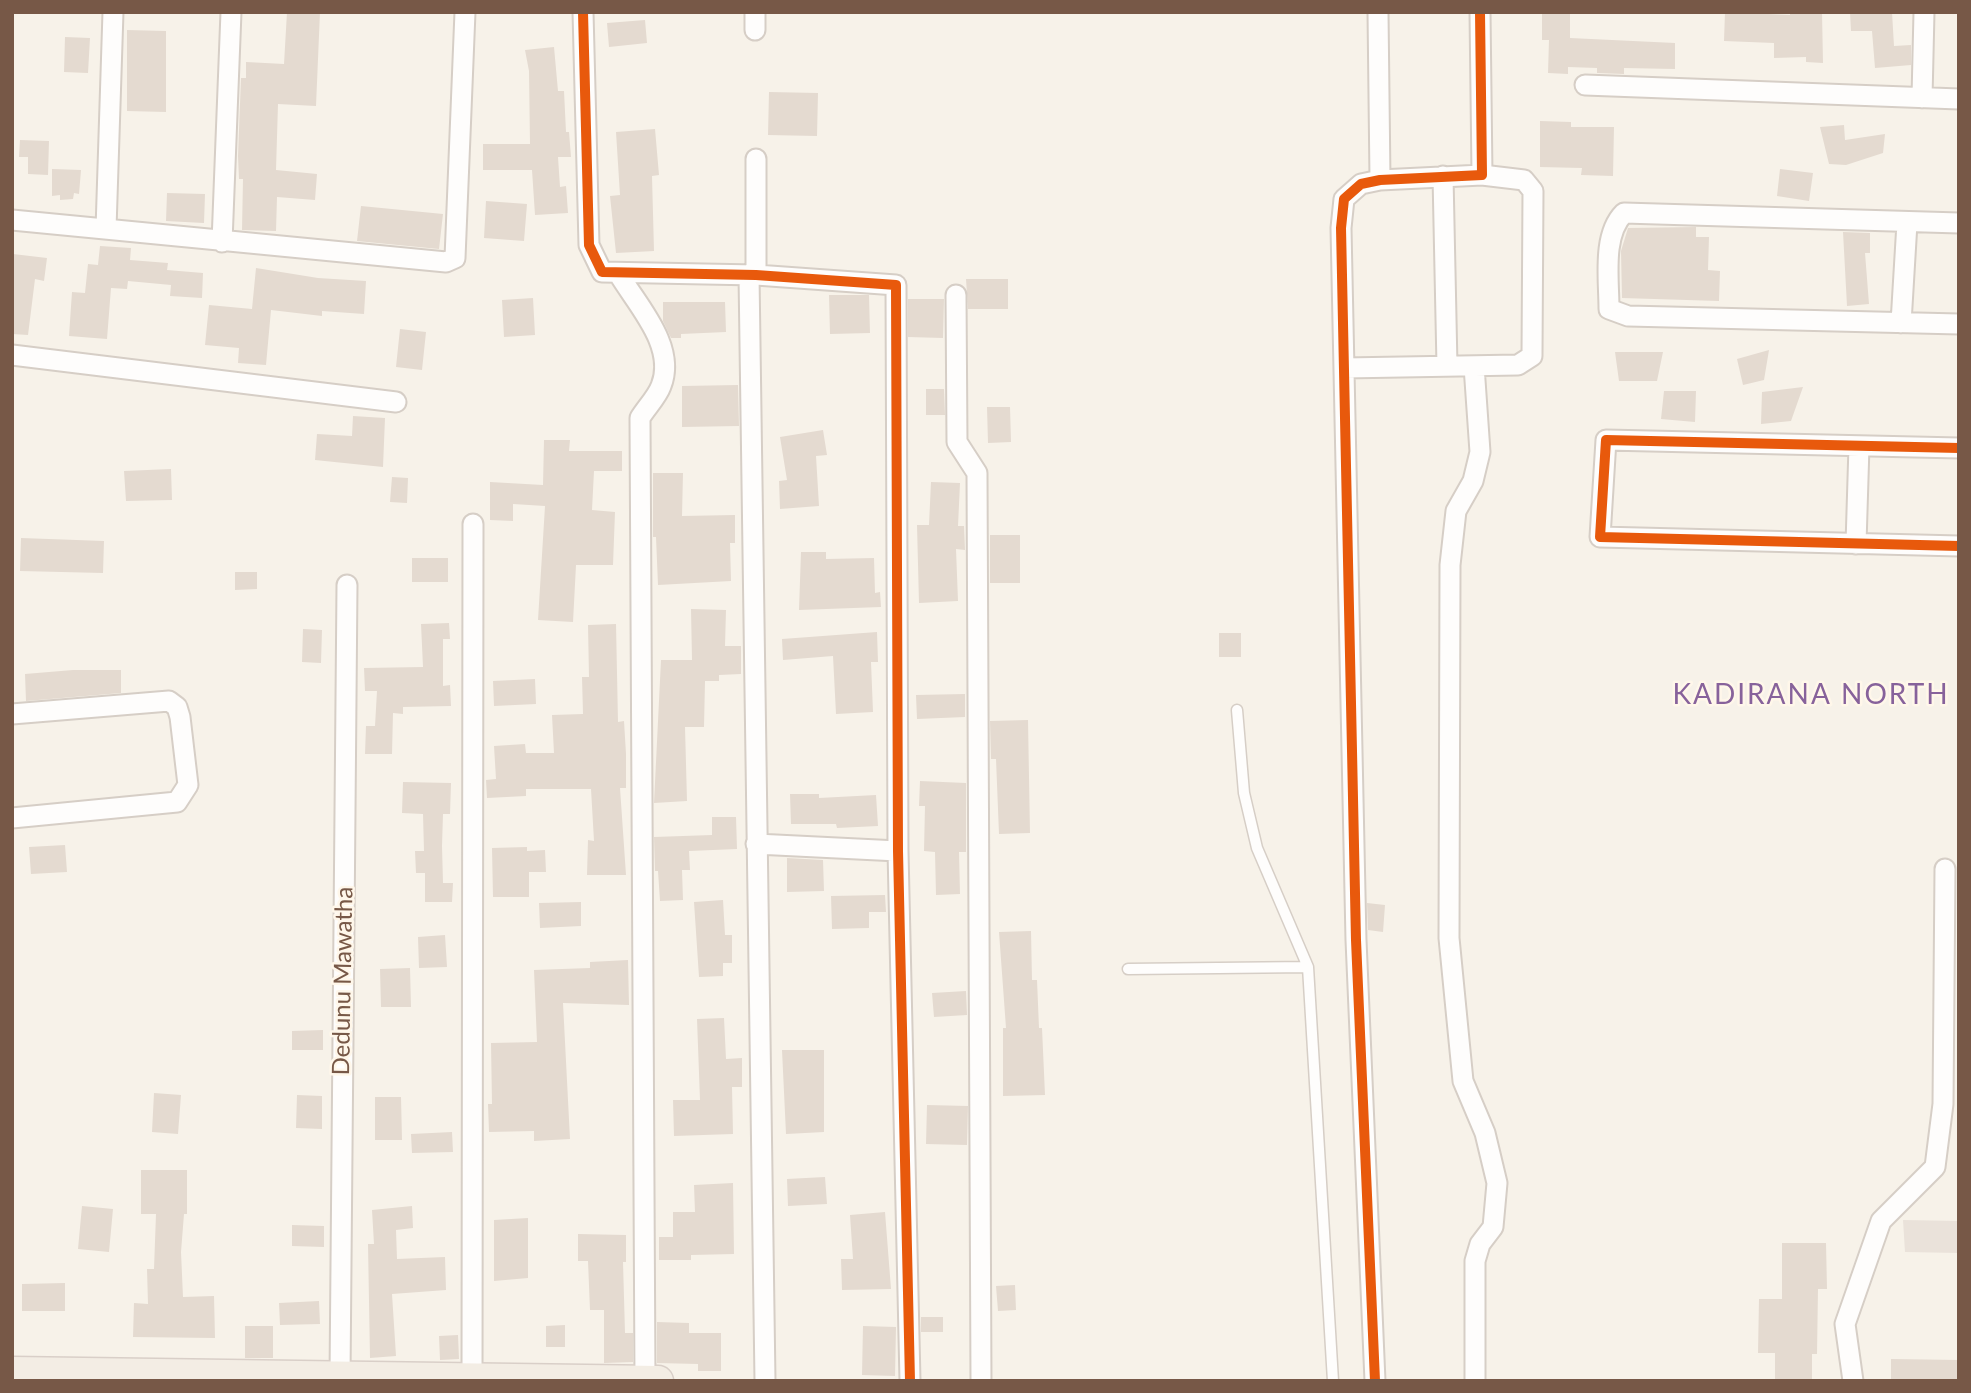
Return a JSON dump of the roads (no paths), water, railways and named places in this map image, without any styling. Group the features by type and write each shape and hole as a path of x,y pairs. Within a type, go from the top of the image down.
{"main road":[{"path":"12,1372 659,1381"}],"street":[{"path":"106,229 113,12"},
{"path":"222,242 231,12"},
{"path":"12,220 446,262 455,258 466,12"},
{"path":"583,12 589,244 602,272 753,275 896,285 898,850 910,1381"},
{"path":"1378,12 1380,180"},
{"path":"1480,12 1482,174"},
{"path":"1922,98 1924,12"},
{"path":"1585,85 1959,99"},
{"path":"756,159 753,275 756,844 765,1381"},
{"path":"1344,368 1518,365 1528,361 1534,350 1533,191 1530,183 1482,174 1380,180 1360,184 1344,199 1341,228 1356,940 1376,1381"},
{"path":"1443,176 1447,366"},
{"path":"1959,223 1624,213 1614,222 1609,271 1609,309 1617,314 1959,324"},
{"path":"1901,323 1906,223"},
{"path":"618,273 653,326 665,360 661,386 640,418 645,1381"},
{"path":"956,295 957,442 977,473 981,1381"},
{"path":"12,355 396,402"},
{"path":"1474,366 1480,452 1473,481 1456,511 1450,565 1449,938 1463,1081 1485,1133 1497,1183 1493,1227 1480,1244 1475,1261 1475,1381"},
{"path":"1959,448 1606,440 1600,537 1959,546"},
{"path":"1856,544 1859,446"},
{"path":"472,524 472,1378"},
{"name":"Dedunu Mawatha","path":"340,1377 347,585"},
{"path":"12,714 169,701 177,708 180,717 188,785 177,802 12,818"},
{"path":"756,844 898,850"},
{"path":"1853,1381 1845,1324 1881,1221 1935,1167 1943,1104 1945,869"}],"lane":[{"path":"1237,710 1244,793 1257,848 1308,967 1333,1381"},
{"path":"1128,970 1308,967"}],"district":[{"name":"KADIRANA NORTH","path":"1811,695"}]}
